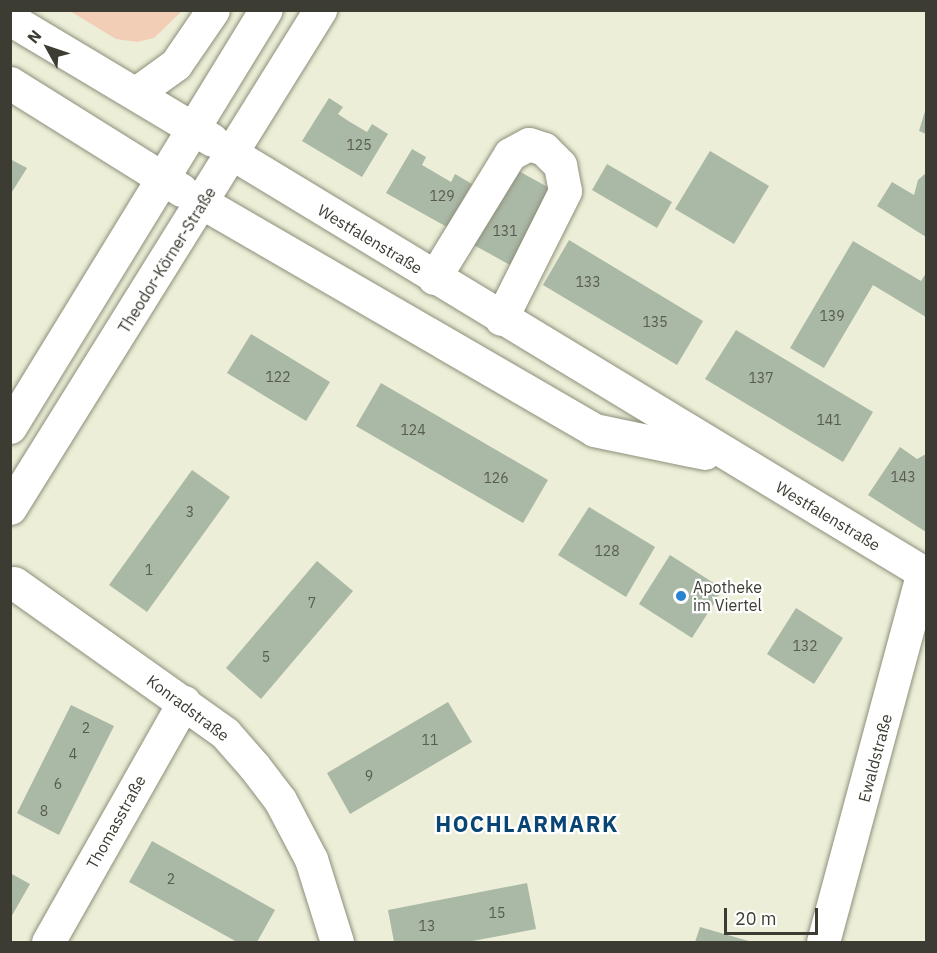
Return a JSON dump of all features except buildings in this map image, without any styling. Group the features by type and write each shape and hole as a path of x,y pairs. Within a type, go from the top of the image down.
{"street":[{"path":"136,93 176,64 213,10"},
{"path":"10,427 266,10"},
{"name":"Theodor-Körner-Straße","path":"10,508 203,203 320,10"},
{"name":"Westfalenstraße","path":"10,19 136,93 730,458 925,573"},
{"name":"Westfalenstraße","path":"10,83 203,203 594,430 730,458"},
{"path":"434,278 510,154 529,144 544,149 560,165 565,191 501,319"},
{"name":"Ewaldstraße","path":"823,942 925,573"},
{"name":"Konradstraße","path":"14,583 225,733 280,800 311,859 338,942"},
{"name":"Thomasstraße","path":"48,942 184,702"}],"shaded area":[{"path":"70,11 182,11 154,38 137,42 116,39"}],"place":[{"name":"Apotheke im Viertel","path":"681,596"}],"district":[{"name":"HOCHLARMARK","path":"527,824"}]}
